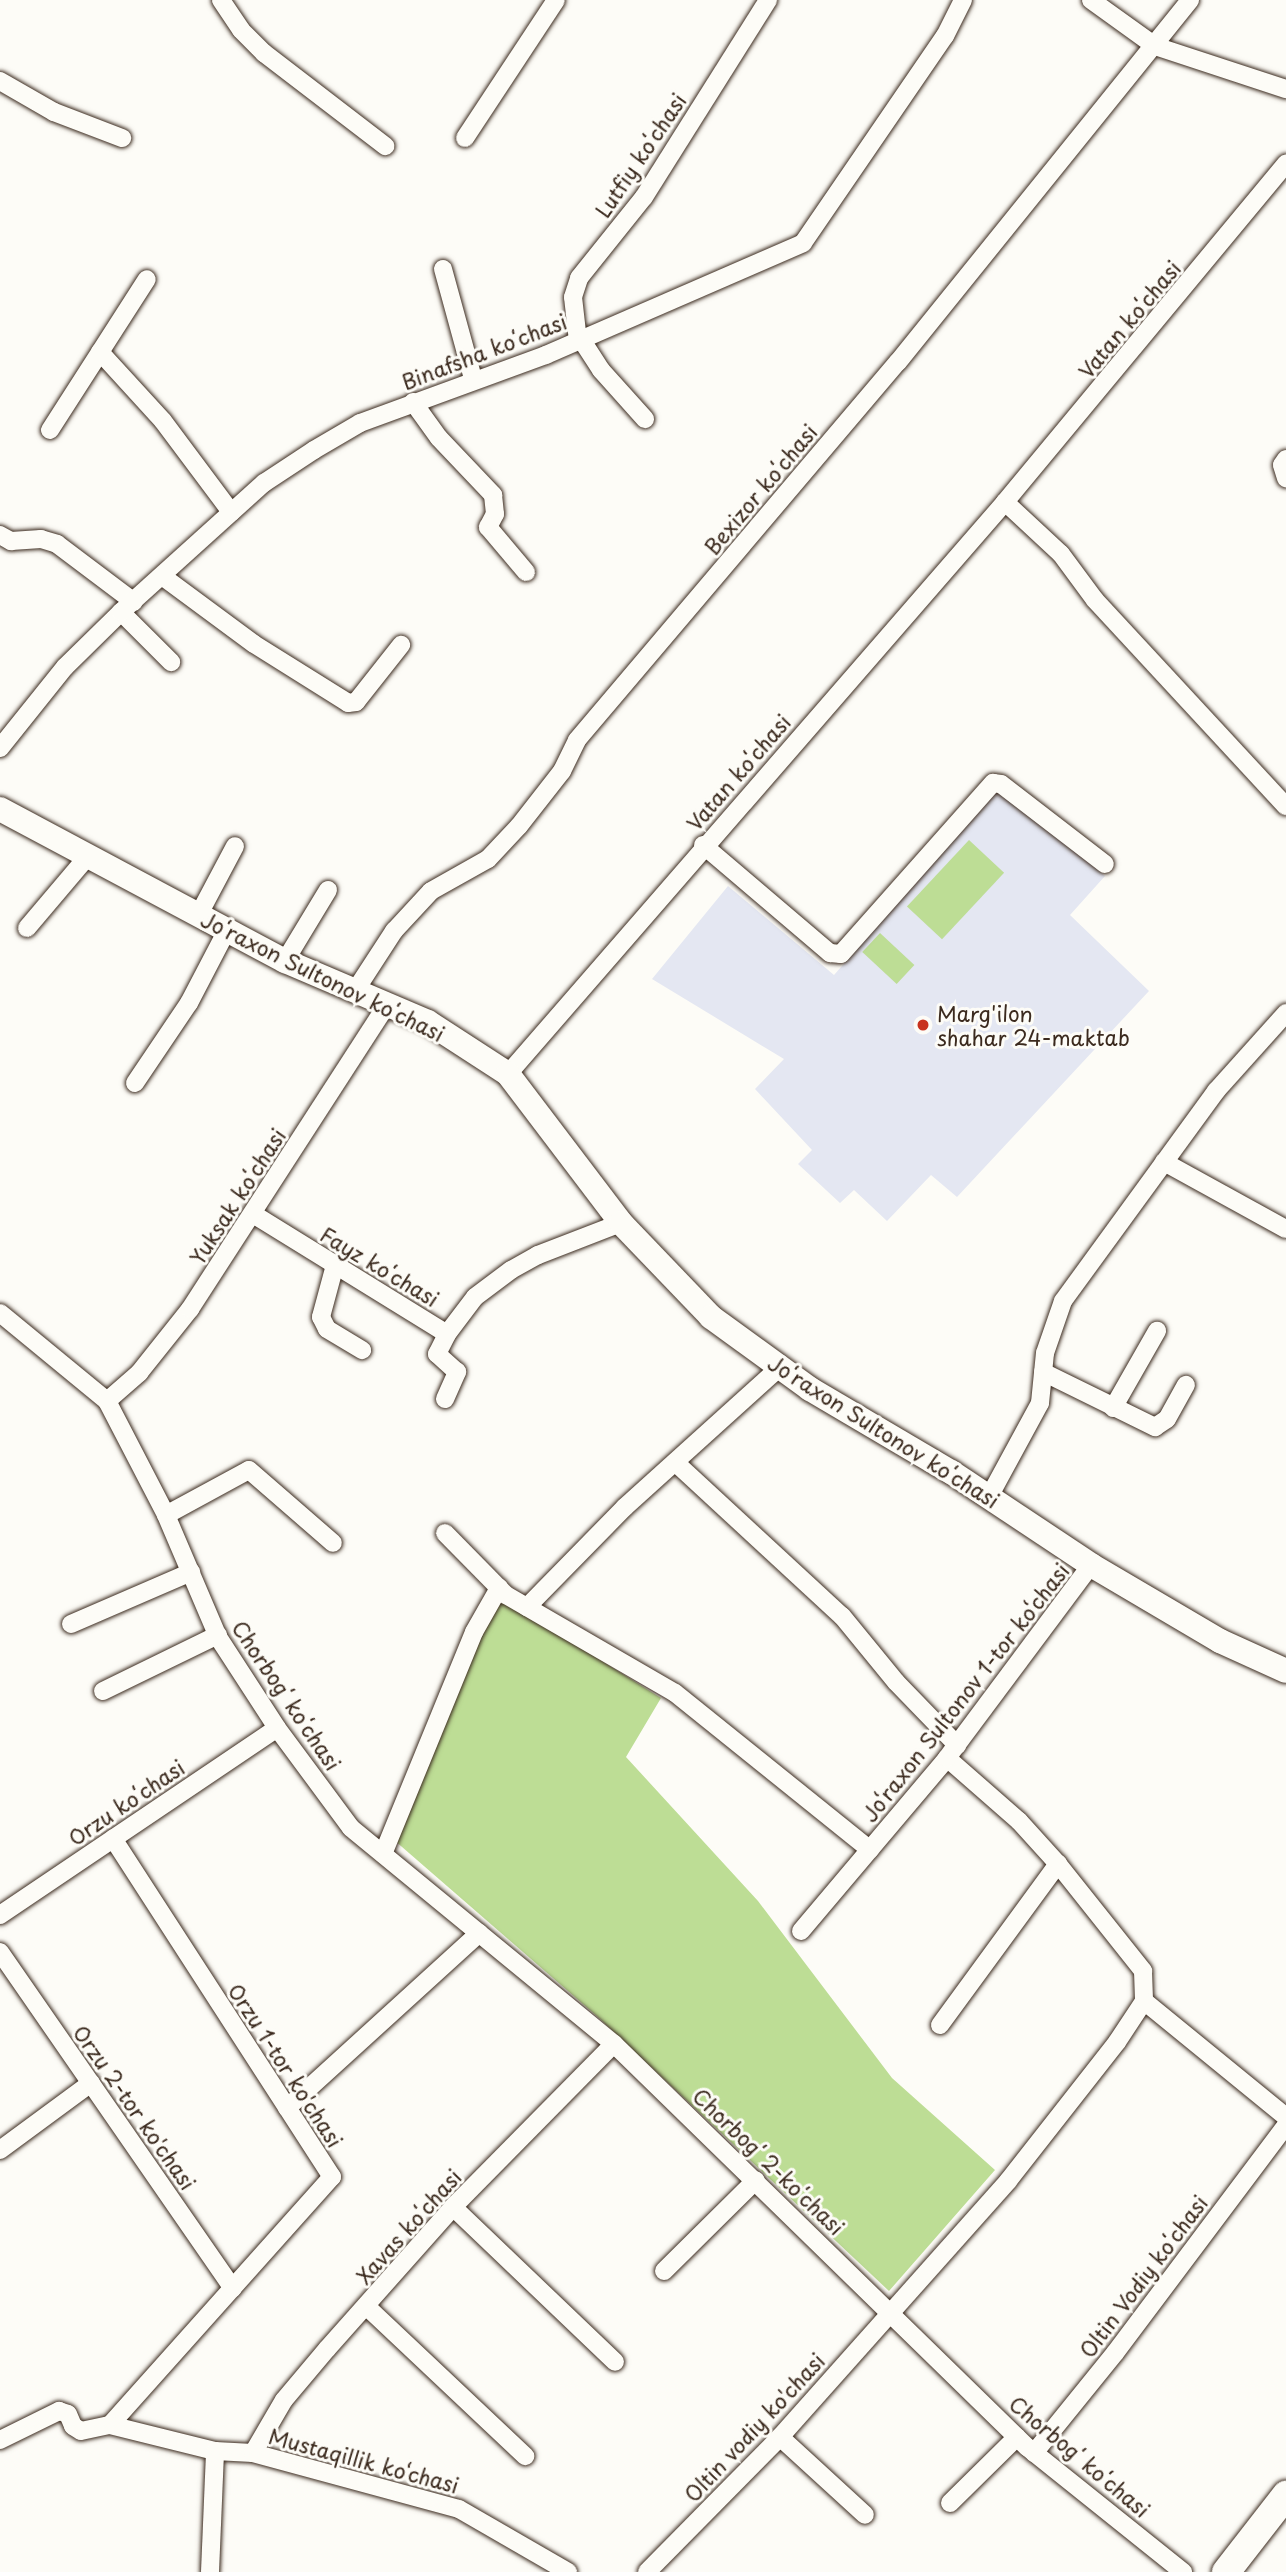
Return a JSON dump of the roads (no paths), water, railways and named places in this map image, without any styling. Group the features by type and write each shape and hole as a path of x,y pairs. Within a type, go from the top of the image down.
{"main road":[{"path":"1226,2572 1286,2495"}],"street":[{"path":"222,0 241,30 264,53 385,146"},
{"path":"465,138 556,0"},
{"name":"Lutfiy koʻchasi","path":"579,340 573,297 579,278 644,197 768,0"},
{"name":"Binafsha koʻchasi","path":"0,748 65,667 127,607 231,512 314,450 360,423 579,340 803,243 945,36 963,0"},
{"path":"1091,0 1154,46 1286,89"},
{"name":"Bexizor koʻchasi","path":"355,991 394,931 431,891 488,859 519,826 562,771 577,740 898,362 1190,0"},
{"path":"0,81 54,112 122,138"},
{"name":"Vatan koʻchasi","path":"508,1074 703,845 1005,502 1286,163"},
{"path":"443,269 473,379"},
{"path":"50,430 147,279"},
{"path":"579,340 600,370 645,419"},
{"path":"100,352 163,421 231,512"},
{"path":"413,402 439,438 493,495 495,514 488,527 526,572"},
{"path":"1286,459 1282,465 1286,478"},
{"path":"1005,502 1061,554 1103,610 1286,806"},
{"path":"0,535 11,541 41,539 57,544 127,607 171,662"},
{"path":"162,576 254,644 348,703 356,702 401,645"},
{"path":"703,845 830,953 841,954 993,783 1001,784 1105,864"},
{"name":"Joʻraxon Sultonov koʻchasi","path":"0,809 226,932 285,961 428,1022 508,1074 621,1223 711,1317 779,1367 989,1497 1091,1565 1220,1641 1286,1671"},
{"path":"198,916 234,846"},
{"path":"27,928 88,856"},
{"path":"285,961 328,890"},
{"path":"135,1083 189,1003 226,932"},
{"name":"Yuksak koʻchasi","path":"107,1401 139,1373 190,1309 388,1003"},
{"path":"989,1497 1040,1403 1042,1372 1063,1301 1216,1091 1286,1013"},
{"path":"1164,1162 1286,1229"},
{"name":"Fayz koʻchasi","path":"253,1214 447,1334 475,1297 511,1270 538,1255 621,1223"},
{"path":"335,1265 321,1317 327,1329 362,1350"},
{"name":"Chorbogʻ koʻchasi","path":"0,1313 107,1401 166,1516 218,1635 277,1728 351,1828 614,2044"},
{"path":"1113,1408 1157,1331"},
{"path":"445,1399 457,1372 437,1354 447,1334"},
{"path":"527,1607 625,1507 677,1464 779,1367"},
{"path":"1042,1372 1113,1408 1158,1426 1186,1385"},
{"path":"677,1464 842,1616 952,1751 1058,1864 1143,1971 1144,2001 1117,2042 1008,2181 892,2311"},
{"path":"166,1516 249,1470 333,1543"},
{"name":"Jo‘raxon Sultonov 1-tor ko‘chasi","path":"445,1533 499,1588 675,1693 870,1850 952,1751 1091,1565"},
{"path":"72,1623 191,1572"},
{"path":"383,1854 474,1632 499,1588"},
{"path":"103,1691 218,1635"},
{"name":"Orzu koʻchasi","path":"0,1915 277,1728"},
{"name":"Orzu 1-tor ko'chasi","path":"110,2425 332,2177 113,1839"},
{"path":"801,1931 870,1850"},
{"path":"940,2025 1058,1864"},
{"path":"288,2108 479,1933"},
{"name":"Orzu 2-tor ko'chasi","path":"0,1952 233,2288"},
{"path":"1144,2001 1286,2117"},
{"name":"Chorbogʻ 2-koʻchasi","path":"614,2044 892,2311"},
{"name":"Xavas koʻchasi","path":"253,2453 284,2400 453,2207 614,2044"},
{"path":"0,2150 91,2083"},
{"name":"Oltin Vodiy koʻchasi","path":"1034,2453 1115,2353 1286,2125"},
{"path":"664,2271 756,2179"},
{"path":"453,2207 615,2362"},
{"path":"366,2306 525,2456"},
{"name":"Chorbogʻ koʻchasi","path":"892,2311 1034,2453 1183,2572"},
{"name":"Oltin vodiy ko'chasi","path":"647,2572 780,2437 892,2311"},
{"name":"Mustaqillik ko‘chasi","path":"0,2440 59,2411 81,2431 110,2425 215,2451 253,2453 459,2509 568,2572"},
{"path":"780,2437 865,2515"},
{"path":"950,2503 1017,2437"},
{"path":"210,2572 215,2451"}],"place":[{"name":"Marg'ilon shahar 24-maktab","path":"923,1025"}]}
